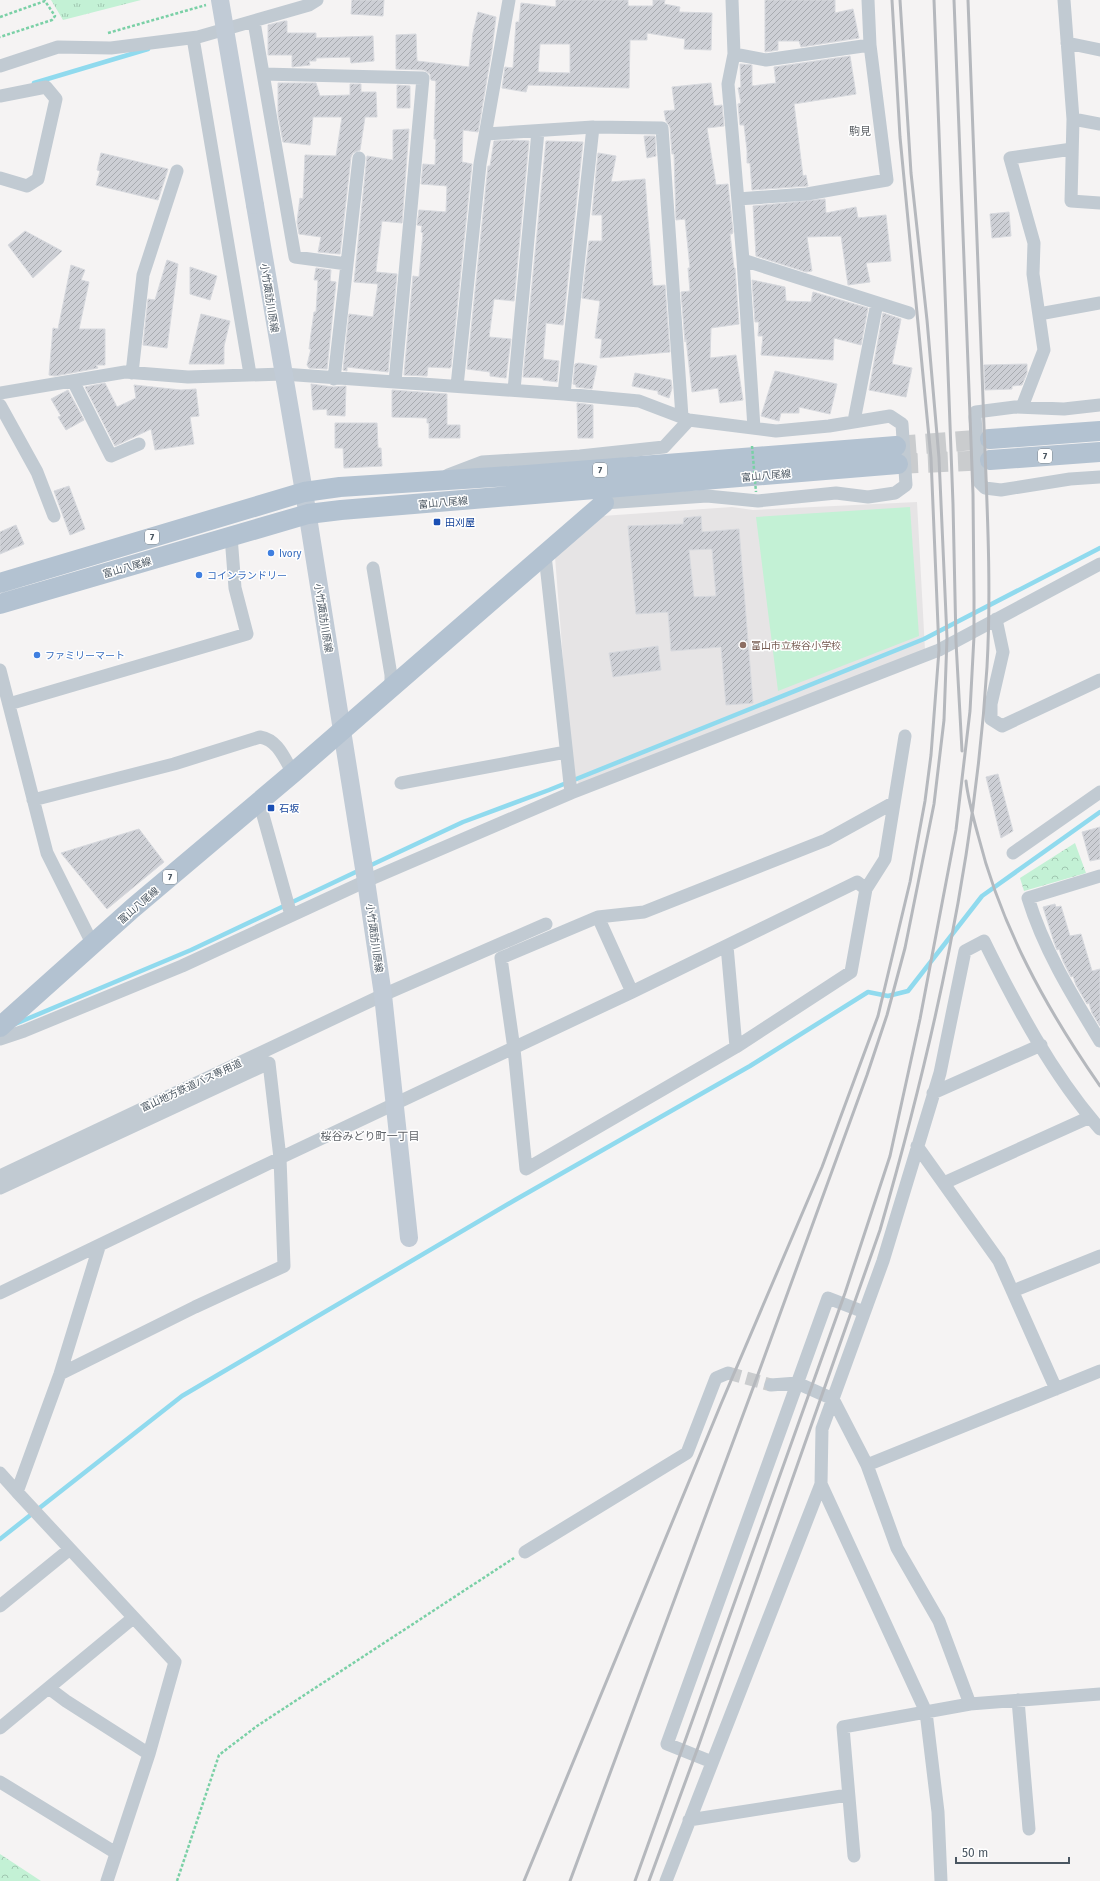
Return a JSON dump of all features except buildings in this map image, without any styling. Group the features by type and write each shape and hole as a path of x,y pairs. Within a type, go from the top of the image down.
{"main road":[{"name":"小竹諏訪川原線","path":"215,2 255,206 308,514 366,881 383,995 409,1238"},
{"name":"7","path":"990,440 1100,431"},
{"name":"7","path":"990,460 1100,452"},
{"name":"富山八尾線","path":"0,583 304,492 340,487 527,475 897,455 308,514 0,604"},
{"name":"富山八尾線","path":"0,1027 133,908 293,773 604,503"}],"street":[{"path":"0,66 58,47 111,48 192,38 254,22 317,0"},
{"path":"457,386 480,164 486,134 491,94 509,0"},
{"path":"732,0 734,54 728,84 743,260 754,428"},
{"path":"738,199 807,194 886,180 870,45 868,0"},
{"path":"1064,0 1073,119 1071,201 1100,203"},
{"path":"254,22 295,257 347,264"},
{"path":"192,38 250,374"},
{"path":"1067,43 1100,50"},
{"path":"734,54 766,60 870,45"},
{"path":"263,74 423,78 395,382"},
{"path":"0,96 46,87 56,99 38,179 27,186 0,178"},
{"path":"1073,119 1100,124"},
{"path":"432,481 482,462 580,456 664,447 686,419 662,128 593,127 486,134"},
{"path":"564,394 593,127"},
{"path":"514,390 538,131"},
{"path":"1022,407 1044,350 1033,274 1034,243 1010,158 1072,149"},
{"path":"334,379 359,158"},
{"path":"132,373 143,275 177,171"},
{"path":"743,260 909,313"},
{"path":"854,421 877,303"},
{"path":"1039,314 1100,303"},
{"path":"0,393 125,372 188,377 283,374 334,379 514,390 639,401 686,419 776,431 829,426 890,416 902,424 906,486 895,493 868,497 836,493 758,501 707,496 604,503"},
{"path":"73,381 111,456 139,444"},
{"path":"0,405 37,472 54,516"},
{"path":"1100,405 1064,409 1022,407 976,412 981,486 1001,490 1070,479 1100,477"},
{"path":"9,704 247,634 235,588 231,536"},
{"path":"545,555 571,793"},
{"path":"0,1039 24,1031 182,966 366,881 571,793 939,650 1100,564"},
{"path":"373,568 391,675 391,688"},
{"path":"996,619 1003,652 990,704 991,719 1002,726 1100,680"},
{"path":"0,670 47,853 93,945"},
{"path":"893,803 826,840 644,912 598,917 501,958 514,1049 526,1169 736,1047 851,972 866,889 886,859 893,803 905,736"},
{"path":"33,800 174,764 260,737 269,739 277,746 293,773"},
{"path":"402,783 566,752"},
{"path":"1013,853 1100,792"},
{"path":"259,801 291,915"},
{"path":"1098,1033 1062,977 1036,924 1028,898 1100,876"},
{"path":"0,1293 99,1247 280,1158 514,1049 857,882 866,889"},
{"path":"598,917 632,992"},
{"name":"富山地方鉄道バス専用道","path":"0,1176 383,995 546,924"},
{"path":"666,1881 821,1484 822,1429 883,1261 940,1073 965,950 984,940 1007,989 1041,1045 1090,1117 1100,1129"},
{"path":"727,946 736,1047"},
{"path":"933,1093 1041,1045"},
{"path":"0,1188 269,1063 280,1158 284,1266 195,1307 60,1374"},
{"path":"944,1183 1090,1117"},
{"path":"917,1146 999,1261 1056,1389"},
{"path":"17,1492 60,1374 99,1247"},
{"path":"1013,1291 1100,1256"},
{"path":"712,1762 666,1744 828,1298 864,1312"},
{"path":"867,1465 1100,1372"},
{"path":"525,1552 687,1453 716,1378 728,1374"},
{"path":"771,1385 797,1383 833,1399 867,1465 897,1548 939,1621 970,1704"},
{"path":"0,1473 175,1662 149,1754 107,1881"},
{"path":"821,1484 926,1712 938,1812 941,1881"},
{"path":"0,1606 70,1549"},
{"path":"0,1728 50,1689 134,1618"},
{"path":"50,1689 66,1701 149,1754"},
{"path":"854,1856 843,1727 970,1704 1100,1694"},
{"path":"1018,1700 1029,1829"},
{"path":"0,1782 116,1853"},
{"path":"690,1820 848,1795"}],"path":[{"path":"0,17 45,1 55,16 52,20 0,37"},
{"path":"101,35 215,2"},
{"path":"752,446 756,492"},
{"path":"178,1881 218,1755 257,1726 525,1552"}],"shaded area":[{"name":"富山市立桜谷小学校","path":"917,502 925,650 580,785 572,774 555,557 602,516 732,507 753,510"}],"green space":[{"path":"51,0 141,0 63,20"},
{"path":"910,507 919,636 778,691 756,517"},
{"path":"1075,843 1086,873 1024,891 1020,878"},
{"path":"0,1854 41,1881 0,1881"}],"waterway":[{"path":"34,83 148,49"},
{"path":"367,867 463,822 549,790 924,639 1100,548"},
{"path":"0,1539 182,1396 515,1200 750,1066 868,992 888,996 908,991 982,896 1100,812"},
{"path":"15,1024 191,950 360,870"}],"tunnel":[{"path":"896,446 990,439"},
{"path":"898,464 990,460"},
{"path":"728,1373 771,1385"}],"railway":[{"path":"524,1881 721,1404 822,1167 878,1016 910,882 925,801 931,755 939,650 931,458 900,137 892,0"},
{"path":"570,1881 753,1388 867,1075 887,1015 905,948 934,804 944,720 947,638 939,458 927,320 911,173 900,0"},
{"path":"934,0 953,504 956,642 962,751"},
{"path":"635,1881 845,1293 890,1156 920,1019 956,830 970,711 974,636 974,597 973,494 954,0"},
{"path":"649,1881 697,1750 880,1230 934,1022 962,881 973,810 981,739 987,667 989,600 987,499 968,0"},
{"path":"966,781 973,815 988,869 1012,934 1027,966 1061,1027 1100,1086"}],"place":[{"name":"田刈屋","path":"437,522"},
{"name":"Ivory","path":"271,553"},
{"name":"コインランドリー","path":"199,575"},
{"name":"富山市立桜谷小学校","path":"743,645"},
{"name":"ファミリーマート","path":"37,655"},
{"name":"石坂","path":"271,808"}],"district":[{"name":"駒見","path":"860,131"},
{"name":"桜谷みどり町一丁目","path":"370,1136"}]}
